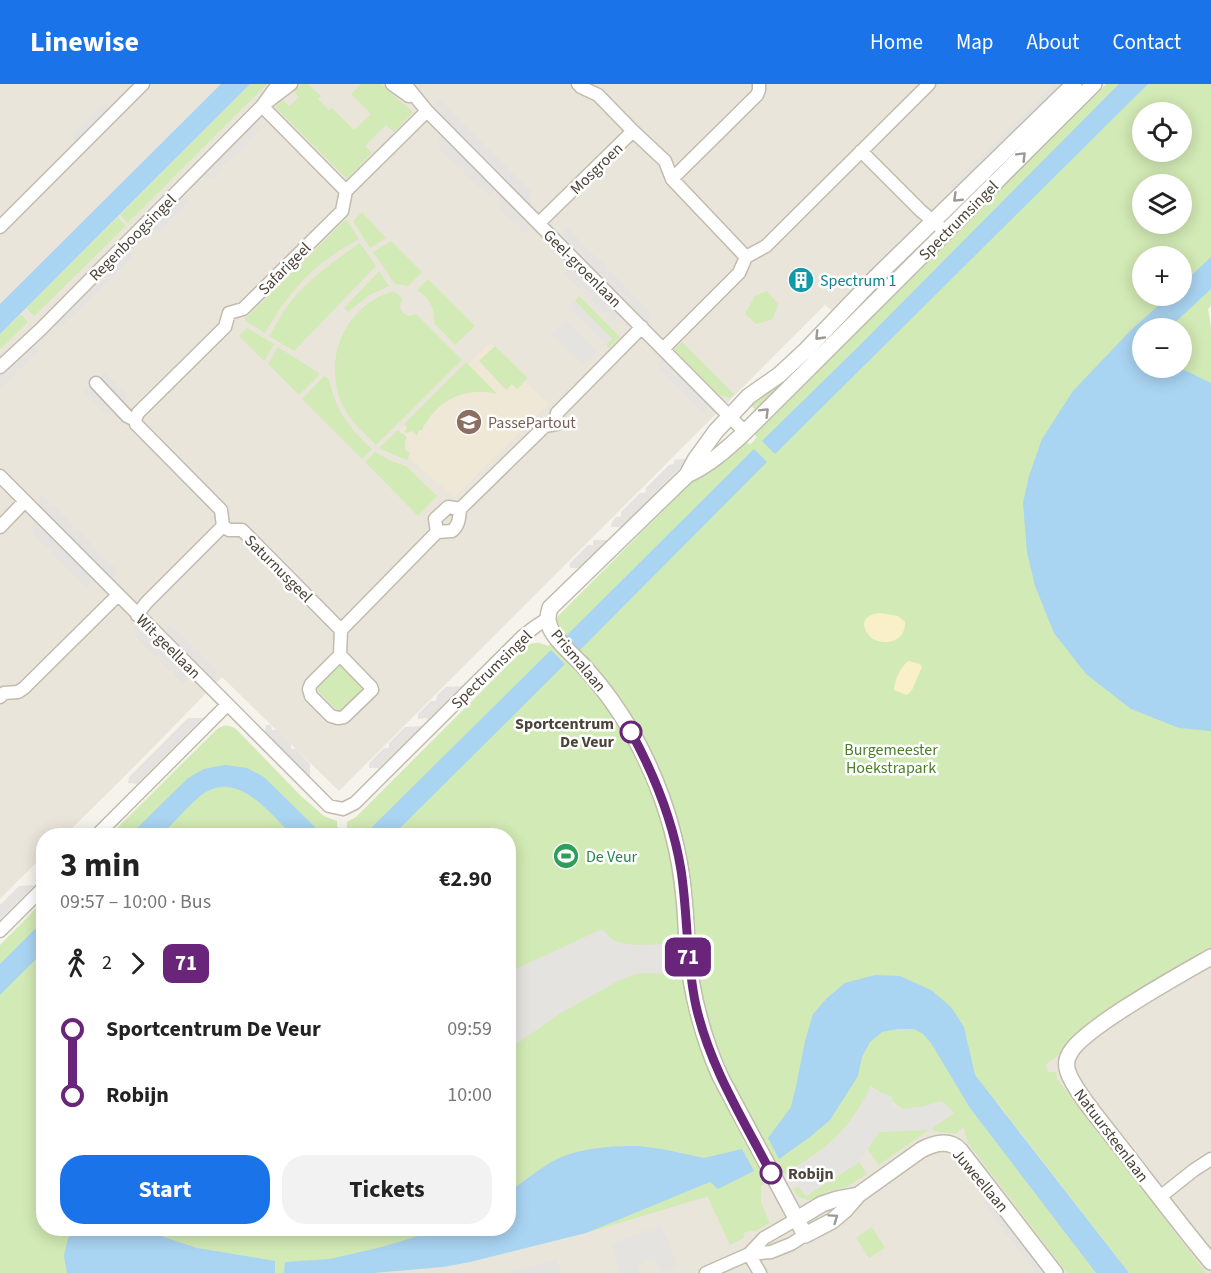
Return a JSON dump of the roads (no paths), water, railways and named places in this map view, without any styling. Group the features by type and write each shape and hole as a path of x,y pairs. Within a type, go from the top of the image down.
{"street":[{"path":"0,227 142,84"},
{"name":"Regenboogsingel","path":"262,106 278,84"},
{"name":"Regenboogsingel","path":"0,367 41,329 262,106 291,84"},
{"name":"Geel-groenlaan","path":"392,84 424,108"},
{"name":"Geel-groenlaan","path":"405,84 424,108 745,432"},
{"path":"672,179 757,95 759,84"},
{"path":"663,348 739,273 746,257 766,246 929,84"},
{"name":"Spectrumsingel","path":"342,809 356,803 522,637 536,626 549,626 550,608 687,475 716,431 749,396 779,375 806,350 876,277 1074,84"},
{"name":"Spectrumsingel","path":"687,475 702,468 731,446 1094,84"},
{"path":"581,85 598,95 633,131"},
{"path":"262,106 346,191"},
{"name":"Safarigeel","path":"135,420 138,413 225,327 230,313 243,309 342,212 346,191 424,108"},
{"name":"Mosgroen","path":"539,223 633,131 665,161 672,179 746,257"},
{"path":"861,151 946,232"},
{"path":"340,655 372,687 372,690 344,717 338,718 332,716 311,696 309,689 311,684 340,655 340,630 437,532 455,529 458,525 460,510 545,426 556,424 557,413 642,327"},
{"path":"96,383 127,416 135,420 136,424 221,510 223,526 137,615"},
{"name":"Wit-geellaan","path":"0,476 329,806 342,809"},
{"path":"0,527 25,501"},
{"path":"437,532 435,519 447,507 460,510"},
{"name":"Saturnusgeel","path":"223,526 229,530 242,530 340,630"},
{"path":"0,698 4,693 18,692 24,688 118,595"},
{"name":"Prismalaan","path":"549,626 600,684 625,721 649,766 669,817 678,851 685,900 691,978 698,1014 709,1050 720,1076 805,1235"},
{"path":"104,828 227,705"},
{"path":"0,931 36,895"},
{"name":"Natuursteenlaan","path":"1211,957 1115,1015 1085,1036 1073,1047 1066,1063 1074,1084 1211,1262"},
{"name":"Juweellaan","path":"706,1273 749,1254 771,1252 791,1244 832,1221 858,1195 929,1146 942,1143 956,1147 1055,1273"},
{"path":"1160,1197 1211,1159"},
{"name":"Juweellaan","path":"749,1254 764,1238 822,1204 858,1195"},
{"path":"749,1254 760,1273"}],"water":[{"path":"221,84 250,84 0,334 0,304"},
{"path":"1119,84 1148,84 775,454 762,441"},
{"path":"1211,257 1211,289 1180,318 1145,318 1158,306 1192,306 1192,275"},
{"path":"1132,329 1132,378 1192,378 1192,374 1211,383 1211,731 1179,728 1131,709 1086,674 1054,633 1035,586 1027,552 1023,503 1029,476 1042,439 1073,391"},
{"path":"754,449 767,462 579,651 565,637"},
{"path":"551,650 565,664 400,828 371,828"},
{"path":"225,765 247,768 264,777 316,828 285,828 251,796 227,787 214,788 200,796 168,828 137,828 188,778 204,769"},
{"path":"36,928 36,959 0,995 0,964"},
{"path":"875,975 900,976 931,990 951,1007 964,1027 975,1075 1129,1273 1096,1273 970,1108 931,1043 923,1034 914,1029 882,1032 870,1042 862,1057 858,1076 830,1120 779,1159 768,1138 791,1107 813,1014 845,983"},
{"path":"638,1146 704,1158 742,1149 754,1171 718,1189 710,1182 586,1233 470,1262 443,1267 373,1273 284,1273 285,1262 330,1259 418,1236 516,1236 516,1187 542,1168 564,1156 610,1147"},
{"path":"70,1236 161,1236 197,1248 275,1261 275,1273 67,1273 64,1256"}],"place":[{"name":"Spectrum 1","path":"801,280"},
{"name":"PassePartout","path":"469,422"},
{"name":"Sportcentrum De Veur","path":"631,732"},
{"name":"De Veur","path":"566,856"},
{"name":"Robijn","path":"771,1173"}],"park label":[{"name":"Burgemeester Hoekstrapark","path":"891,758"}]}
